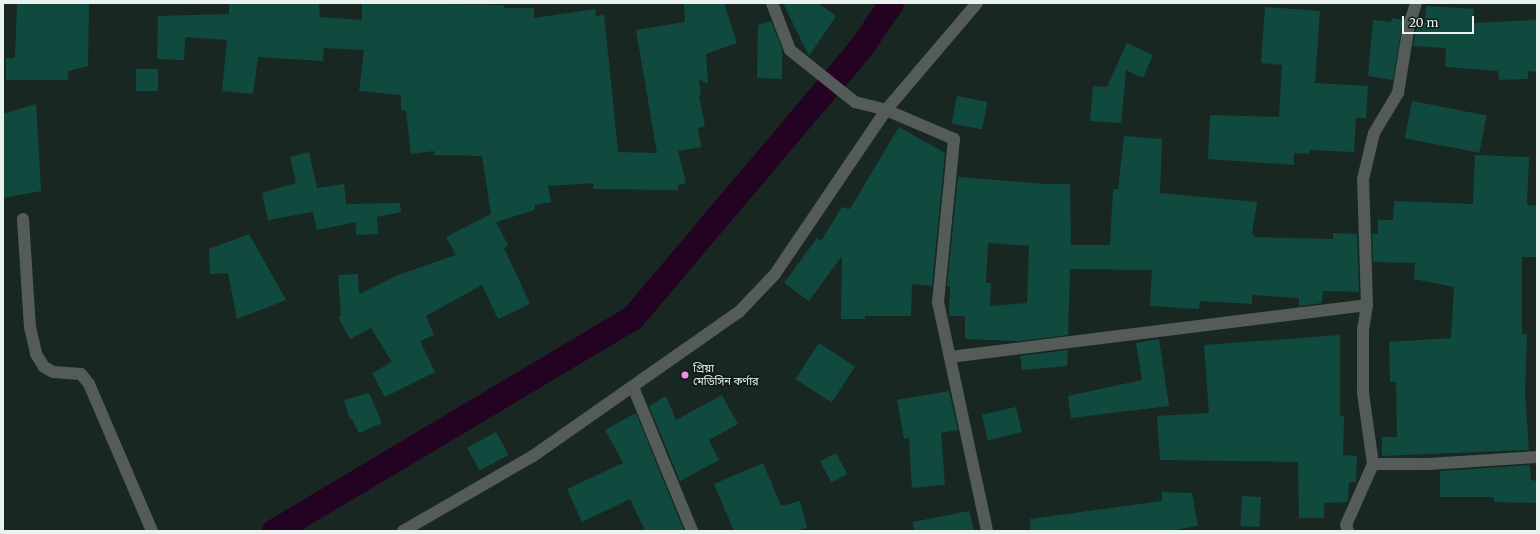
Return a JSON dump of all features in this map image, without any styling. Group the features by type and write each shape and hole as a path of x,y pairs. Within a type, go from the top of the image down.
{"street":[{"path":"772,3 790,50 855,102 886,110 954,139 938,302 987,531"},
{"path":"403,531 533,456 739,312 775,274 886,110 977,3"},
{"path":"1348,531 1346,525 1373,464 1363,393 1363,329 1367,305 1363,179 1374,133 1398,93 1409,25 1416,3"},
{"path":"23,219 30,327 36,354 44,367 52,372 81,374 89,384 152,531"},
{"path":"950,357 1367,305"},
{"path":"633,387 692,531"},
{"path":"1373,464 1428,464 1537,457"}],"building":[{"path":"17,3 89,3 88,66 68,71 68,80 6,80 6,58 15,58"},
{"path":"229,3 319,3 320,17 362,20 362,3 504,5 504,8 534,8 534,18 595,9 596,17 604,14 618,152 657,153 636,30 685,22 684,3 724,3 737,43 706,54 708,84 699,79 701,96 699,96 705,126 698,128 701,147 678,151 686,183 678,185 678,190 593,189 593,183 548,186 551,202 535,205 535,210 496,222 508,245 504,248 530,304 498,319 482,285 426,316 434,335 420,341 435,372 385,397 372,373 392,362 371,328 350,339 338,317 341,316 338,275 358,274 359,294 398,275 456,255 446,237 491,214 482,156 434,155 434,151 411,154 406,111 401,110 401,95 359,91 364,50 324,48 323,61 258,57 253,94 222,91 227,40 185,37 184,60 157,59 158,16 229,14"},
{"path":"783,3 818,3 836,16 809,56"},
{"path":"1426,6 1474,9 1473,23 1537,20 1537,72 1528,71 1528,79 1499,80 1498,71 1445,67 1446,48 1413,46 1418,21 1425,22"},
{"path":"1265,7 1320,11 1315,83 1368,86 1366,118 1356,118 1354,152 1309,150 1309,154 1294,153 1294,165 1208,159 1210,115 1279,117 1282,65 1261,63"},
{"path":"1392,18 1403,20 1393,80 1368,76 1373,20 1391,22"},
{"path":"771,21 782,49 782,79 757,78 758,25"},
{"path":"1127,43 1153,55 1143,78 1126,70 1121,123 1090,121 1093,86 1107,87"},
{"path":"136,69 158,69 158,91 136,91"},
{"path":"957,96 987,102 982,129 952,123"},
{"path":"1412,101 1487,116 1479,153 1405,138"},
{"path":"36,104 41,191 3,198 3,114"},
{"path":"899,127 945,153 932,286 912,284 911,316 865,316 865,319 841,319 842,256 809,301 784,283 817,238 821,241 842,207 850,209"},
{"path":"1124,136 1162,139 1160,193 1257,202 1252,234 1255,237 1333,239 1333,233 1357,234 1359,292 1323,291 1322,303 1299,306 1299,298 1252,295 1252,304 1200,301 1199,309 1150,306 1152,270 1070,269 1068,335 1019,341 965,339 965,316 949,316 950,287 947,286 958,177 1047,184 1070,184 1071,245 1110,245 1113,189 1118,189","holes":["988,243 1029,246 1027,303 990,306 991,283 986,283"]},
{"path":"309,152 317,188 344,184 346,204 400,203 401,212 377,217 378,234 356,235 356,222 317,230 313,212 268,220 262,193 296,183 290,157"},
{"path":"1475,155 1529,157 1527,205 1537,206 1537,257 1522,257 1522,334 1527,334 1525,393 1529,450 1382,456 1382,437 1397,437 1396,382 1390,382 1389,342 1451,338 1454,287 1414,279 1415,263 1373,262 1372,234 1378,234 1378,220 1393,220 1394,201 1473,204"},
{"path":"249,234 286,300 237,319 228,273 210,274 209,249"},
{"path":"1340,335 1340,416 1344,416 1343,455 1357,456 1356,482 1349,482 1348,502 1324,503 1324,518 1299,518 1298,462 1160,460 1157,416 1209,413 1204,345"},
{"path":"1159,339 1169,406 1071,418 1068,396 1142,380 1136,343"},
{"path":"819,343 855,366 832,402 796,379"},
{"path":"1068,350 1067,366 1022,370 1020,356"},
{"path":"949,391 958,430 941,433 945,485 912,488 909,438 904,439 897,400"},
{"path":"369,393 382,423 359,433 352,419 350,420 344,400"},
{"path":"722,395 738,424 709,440 719,460 680,481 649,406 666,396 676,420"},
{"path":"1016,407 1022,432 988,440 982,415"},
{"path":"636,413 684,531 645,531 630,499 582,522 567,489 623,463 605,430"},
{"path":"496,432 509,455 480,471 467,448"},
{"path":"836,453 847,474 831,483 820,461"},
{"path":"763,463 781,506 800,501 807,528 794,531 734,531 714,484"},
{"path":"1530,465 1531,480 1537,481 1537,503 1494,502 1494,497 1440,497 1440,471"},
{"path":"1162,492 1192,493 1198,526 1167,531 1031,531 1030,519 1162,501"},
{"path":"1242,496 1261,497 1259,527 1240,526"},
{"path":"969,511 974,531 914,531 913,522"}],"waterway":[{"path":"274,531 632,318 861,47 891,3"}],"place":[{"name":"প্রিয়া মেডিসিন কর্ণার","path":"685,375"}]}
